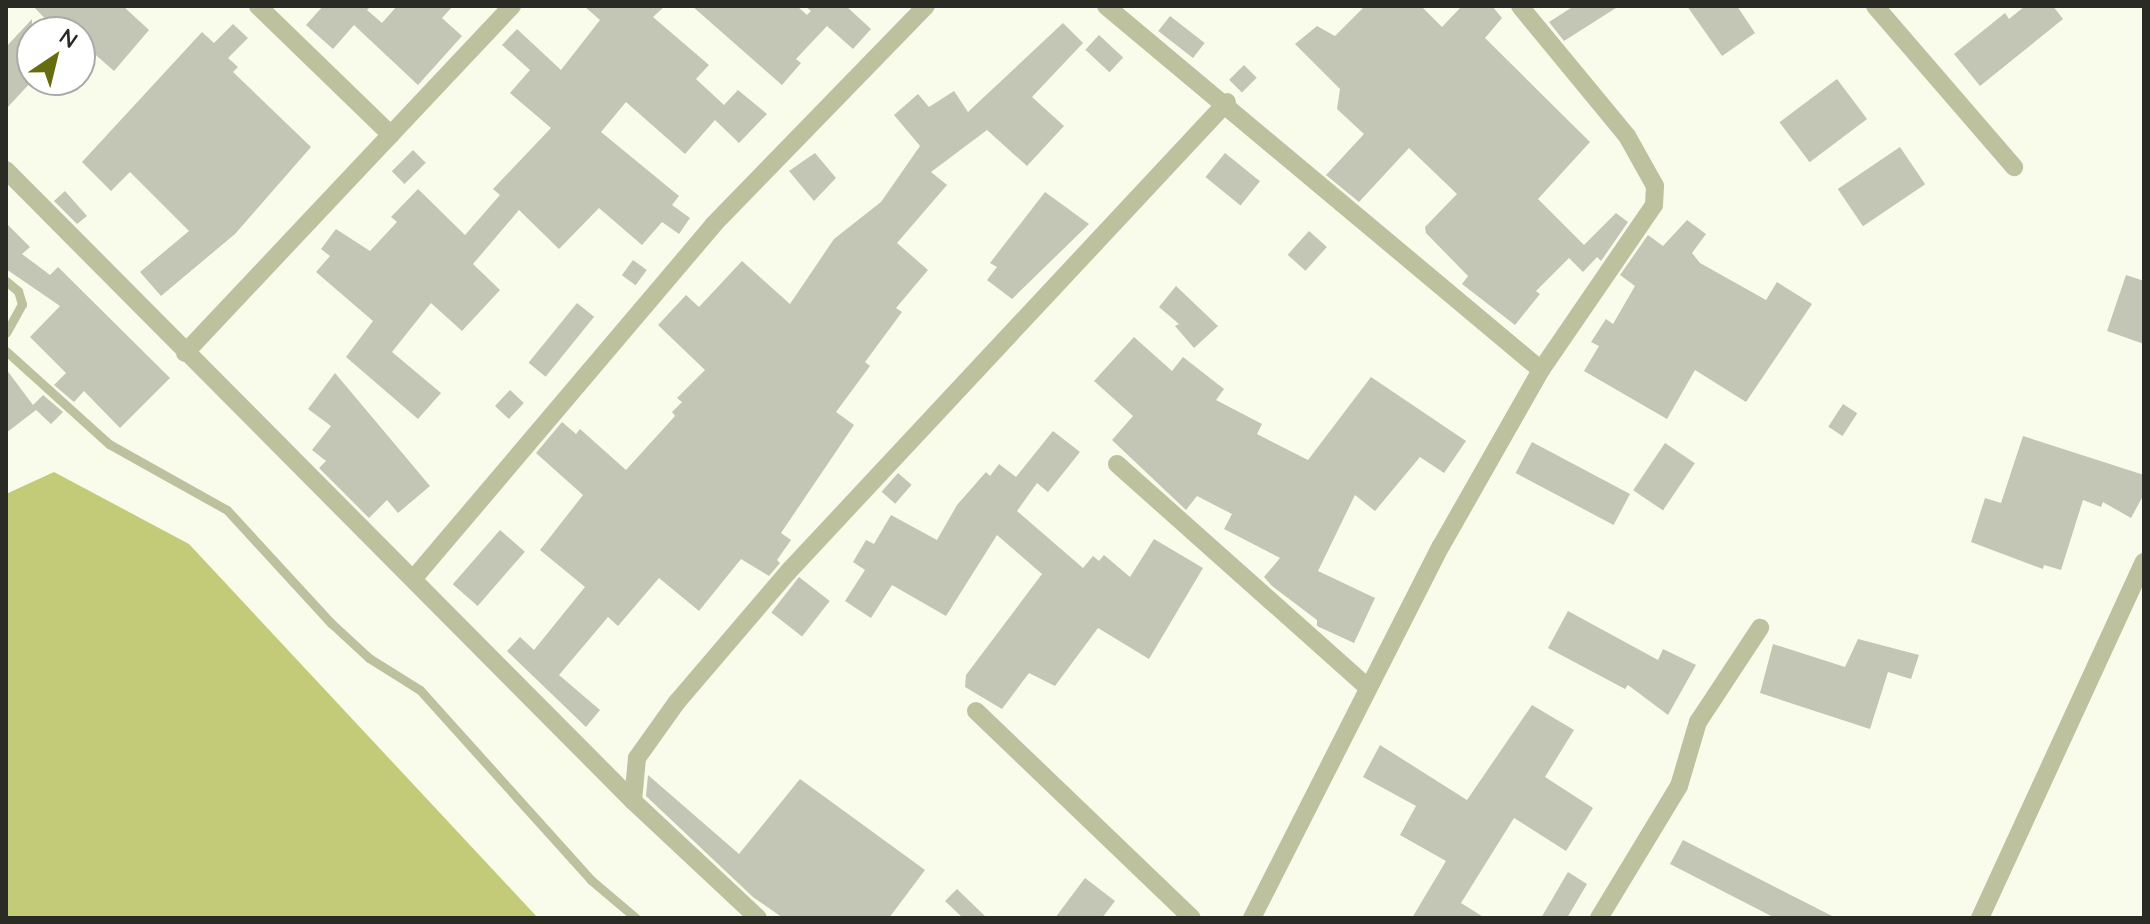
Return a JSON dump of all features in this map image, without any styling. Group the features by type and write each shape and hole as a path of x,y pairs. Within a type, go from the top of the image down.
{"street":[{"path":"258,6 391,135"},
{"path":"185,353 512,6"},
{"path":"414,578 714,224 926,6"},
{"path":"1106,6 1227,102 1541,370"},
{"path":"1252,918 1366,686 1541,370 1582,317 1654,205 1655,186 1627,136 1520,6"},
{"path":"1875,6 2014,167"},
{"path":"633,801 637,758 677,702 788,572 1227,102"},
{"path":"6,170 633,801 758,918"},
{"path":"1117,464 1366,686"},
{"path":"1980,918 2144,562"},
{"path":"1599,918 1679,786 1698,722 1760,628"},
{"path":"976,711 1192,918"}],"lane":[{"path":"6,281 18,291 22,304 6,333"},
{"path":"6,351 109,444 227,510 331,623 369,658 420,690 591,880 636,918"}],"shaded area":[{"path":"54,472 189,544 538,918 6,918 6,494"}],"building":[{"path":"33,6 123,6 149,30 114,71 96,55 96,16 43,16"},
{"path":"323,6 371,6 367,10 382,23 397,6 453,6 442,18 462,36 418,85 354,25 333,49 306,25"},
{"path":"584,6 665,6 653,17 709,65 696,79 724,105 738,90 767,114 739,143 715,120 685,154 626,102 601,132 679,196 672,205 690,218 679,234 662,222 642,245 599,208 559,249 519,210 473,264 500,290 462,331 431,303 392,352 441,393 418,419 346,357 373,321 316,272 330,256 321,249 336,229 370,251 397,222 391,217 418,189 465,235 500,195 493,189 551,128 510,93 530,70 502,45 517,29 561,70 600,20"},
{"path":"692,6 797,6 807,15 811,11 805,6 846,6 871,29 853,49 827,26 796,59 801,63 782,85"},
{"path":"1365,6 1421,6 1442,27 1462,6 1492,6 1502,18 1485,38 1590,142 1538,199 1584,245 1616,213 1628,222 1601,261 1597,257 1583,272 1569,258 1536,291 1540,294 1515,325 1462,284 1468,276 1426,233 1425,227 1457,194 1409,148 1359,202 1326,175 1364,134 1337,109 1340,89 1295,44 1317,26 1335,36"},
{"path":"1574,6 1619,6 1564,41 1549,22"},
{"path":"1687,6 1737,6 1755,33 1722,56"},
{"path":"2025,6 2053,6 2063,19 1980,86 1954,54 2005,13 2009,19"},
{"path":"1170,16 1205,43 1193,58 1158,31"},
{"path":"1063,23 1083,43 1032,97 1064,126 1027,166 987,130 931,172 947,185 897,243 928,270 896,308 902,312 865,362 870,366 836,412 854,425 781,533 791,540 777,560 780,563 769,576 741,559 699,611 659,578 618,626 608,617 559,675 600,710 586,727 507,651 520,637 534,650 585,587 540,550 583,495 536,453 562,422 576,434 580,429 626,470 675,416 672,412 682,402 677,398 705,370 658,325 686,295 699,307 742,261 790,304 834,239 881,202 920,146 894,115 918,94 929,107 954,91 968,112"},
{"path":"233,24 248,38 228,58 238,67 233,72 311,147 235,234 161,296 140,272 189,231 130,172 111,191 82,162 202,32 214,43"},
{"path":"1099,35 1123,58 1109,72 1085,50"},
{"path":"16,36 18,96 6,109 6,47"},
{"path":"1244,65 1257,78 1242,93 1229,80"},
{"path":"1837,79 1867,119 1810,162 1779,122"},
{"path":"1900,147 1925,184 1863,226 1838,189"},
{"path":"413,150 426,163 405,184 392,171"},
{"path":"815,153 836,178 814,201 789,171"},
{"path":"1225,153 1260,181 1240,205 1205,177"},
{"path":"65,191 87,216 77,224 54,201"},
{"path":"1045,192 1089,224 1012,299 987,280 997,267 990,263"},
{"path":"1687,220 1706,234 1692,253 1700,263 1766,300 1777,282 1812,304 1746,402 1695,370 1667,419 1584,371 1599,346 1591,342 1606,319 1613,324 1635,286 1620,275 1648,235 1663,246"},
{"path":"6,223 30,247 22,254 50,275 58,267 170,378 120,428 84,391 74,402 54,385 66,373 30,337 60,306 6,269"},
{"path":"1309,231 1327,247 1305,271 1288,255"},
{"path":"633,260 647,270 636,285 622,275"},
{"path":"2126,275 2144,281 2144,344 2107,331"},
{"path":"1176,286 1218,326 1194,348 1175,326 1179,324 1159,307"},
{"path":"577,303 594,317 546,377 529,363"},
{"path":"1134,337 1172,371 1183,357 1224,389 1216,400 1262,424 1257,434 1308,460 1371,377 1466,441 1444,473 1420,457 1375,511 1355,495 1318,571 1375,598 1354,643 1317,626 1317,620 1272,586 1264,577 1280,558 1224,529 1232,514 1197,496 1186,510 1112,440 1133,416 1094,381"},
{"path":"6,369 33,405 43,395 63,412 51,424 36,410 6,433"},
{"path":"335,373 430,486 398,513 387,500 369,518 319,468 326,461 312,450 331,426 308,409"},
{"path":"510,390 524,403 509,419 495,406"},
{"path":"1843,404 1857,413 1843,436 1828,427"},
{"path":"1053,431 1080,452 1048,492 1037,483 1017,511 1083,568 1093,556 1099,561 1104,555 1130,577 1154,539 1203,568 1149,659 1098,628 1055,686 1029,673 1002,709 965,687 966,675 1042,574 997,535 946,616 892,585 871,618 845,601 865,570 853,562 866,540 874,544 891,515 937,540 957,505 986,472 990,476 999,464 1016,477"},
{"path":"2023,436 2144,475 2144,494 2131,518 2103,502 2101,507 2083,500 2061,570 2044,565 2043,569 1971,542 1985,498 2001,503"},
{"path":"1532,442 1630,494 1614,525 1516,473"},
{"path":"1665,443 1695,463 1663,510 1633,490"},
{"path":"898,473 912,485 895,504 882,492"},
{"path":"500,530 525,552 478,606 453,584"},
{"path":"799,577 830,601 802,636 771,612"},
{"path":"1568,611 1658,660 1663,649 1696,665 1668,715 1628,685 1625,689 1548,648"},
{"path":"1858,639 1919,655 1911,679 1888,672 1870,729 1760,693 1773,644 1845,667"},
{"path":"1532,705 1574,730 1545,777 1593,808 1566,851 1514,818 1461,903 1485,918 1412,918 1446,861 1400,835 1416,806 1363,777 1380,745 1467,800"},
{"path":"648,775 739,854 800,779 925,870 889,918 783,918 753,897 646,796"},
{"path":"1683,840 1836,918 1775,918 1670,864"},
{"path":"1568,872 1587,884 1567,918 1541,918"},
{"path":"1085,878 1115,901 1102,918 1055,918"},
{"path":"957,889 987,918 963,918 945,901"}]}
